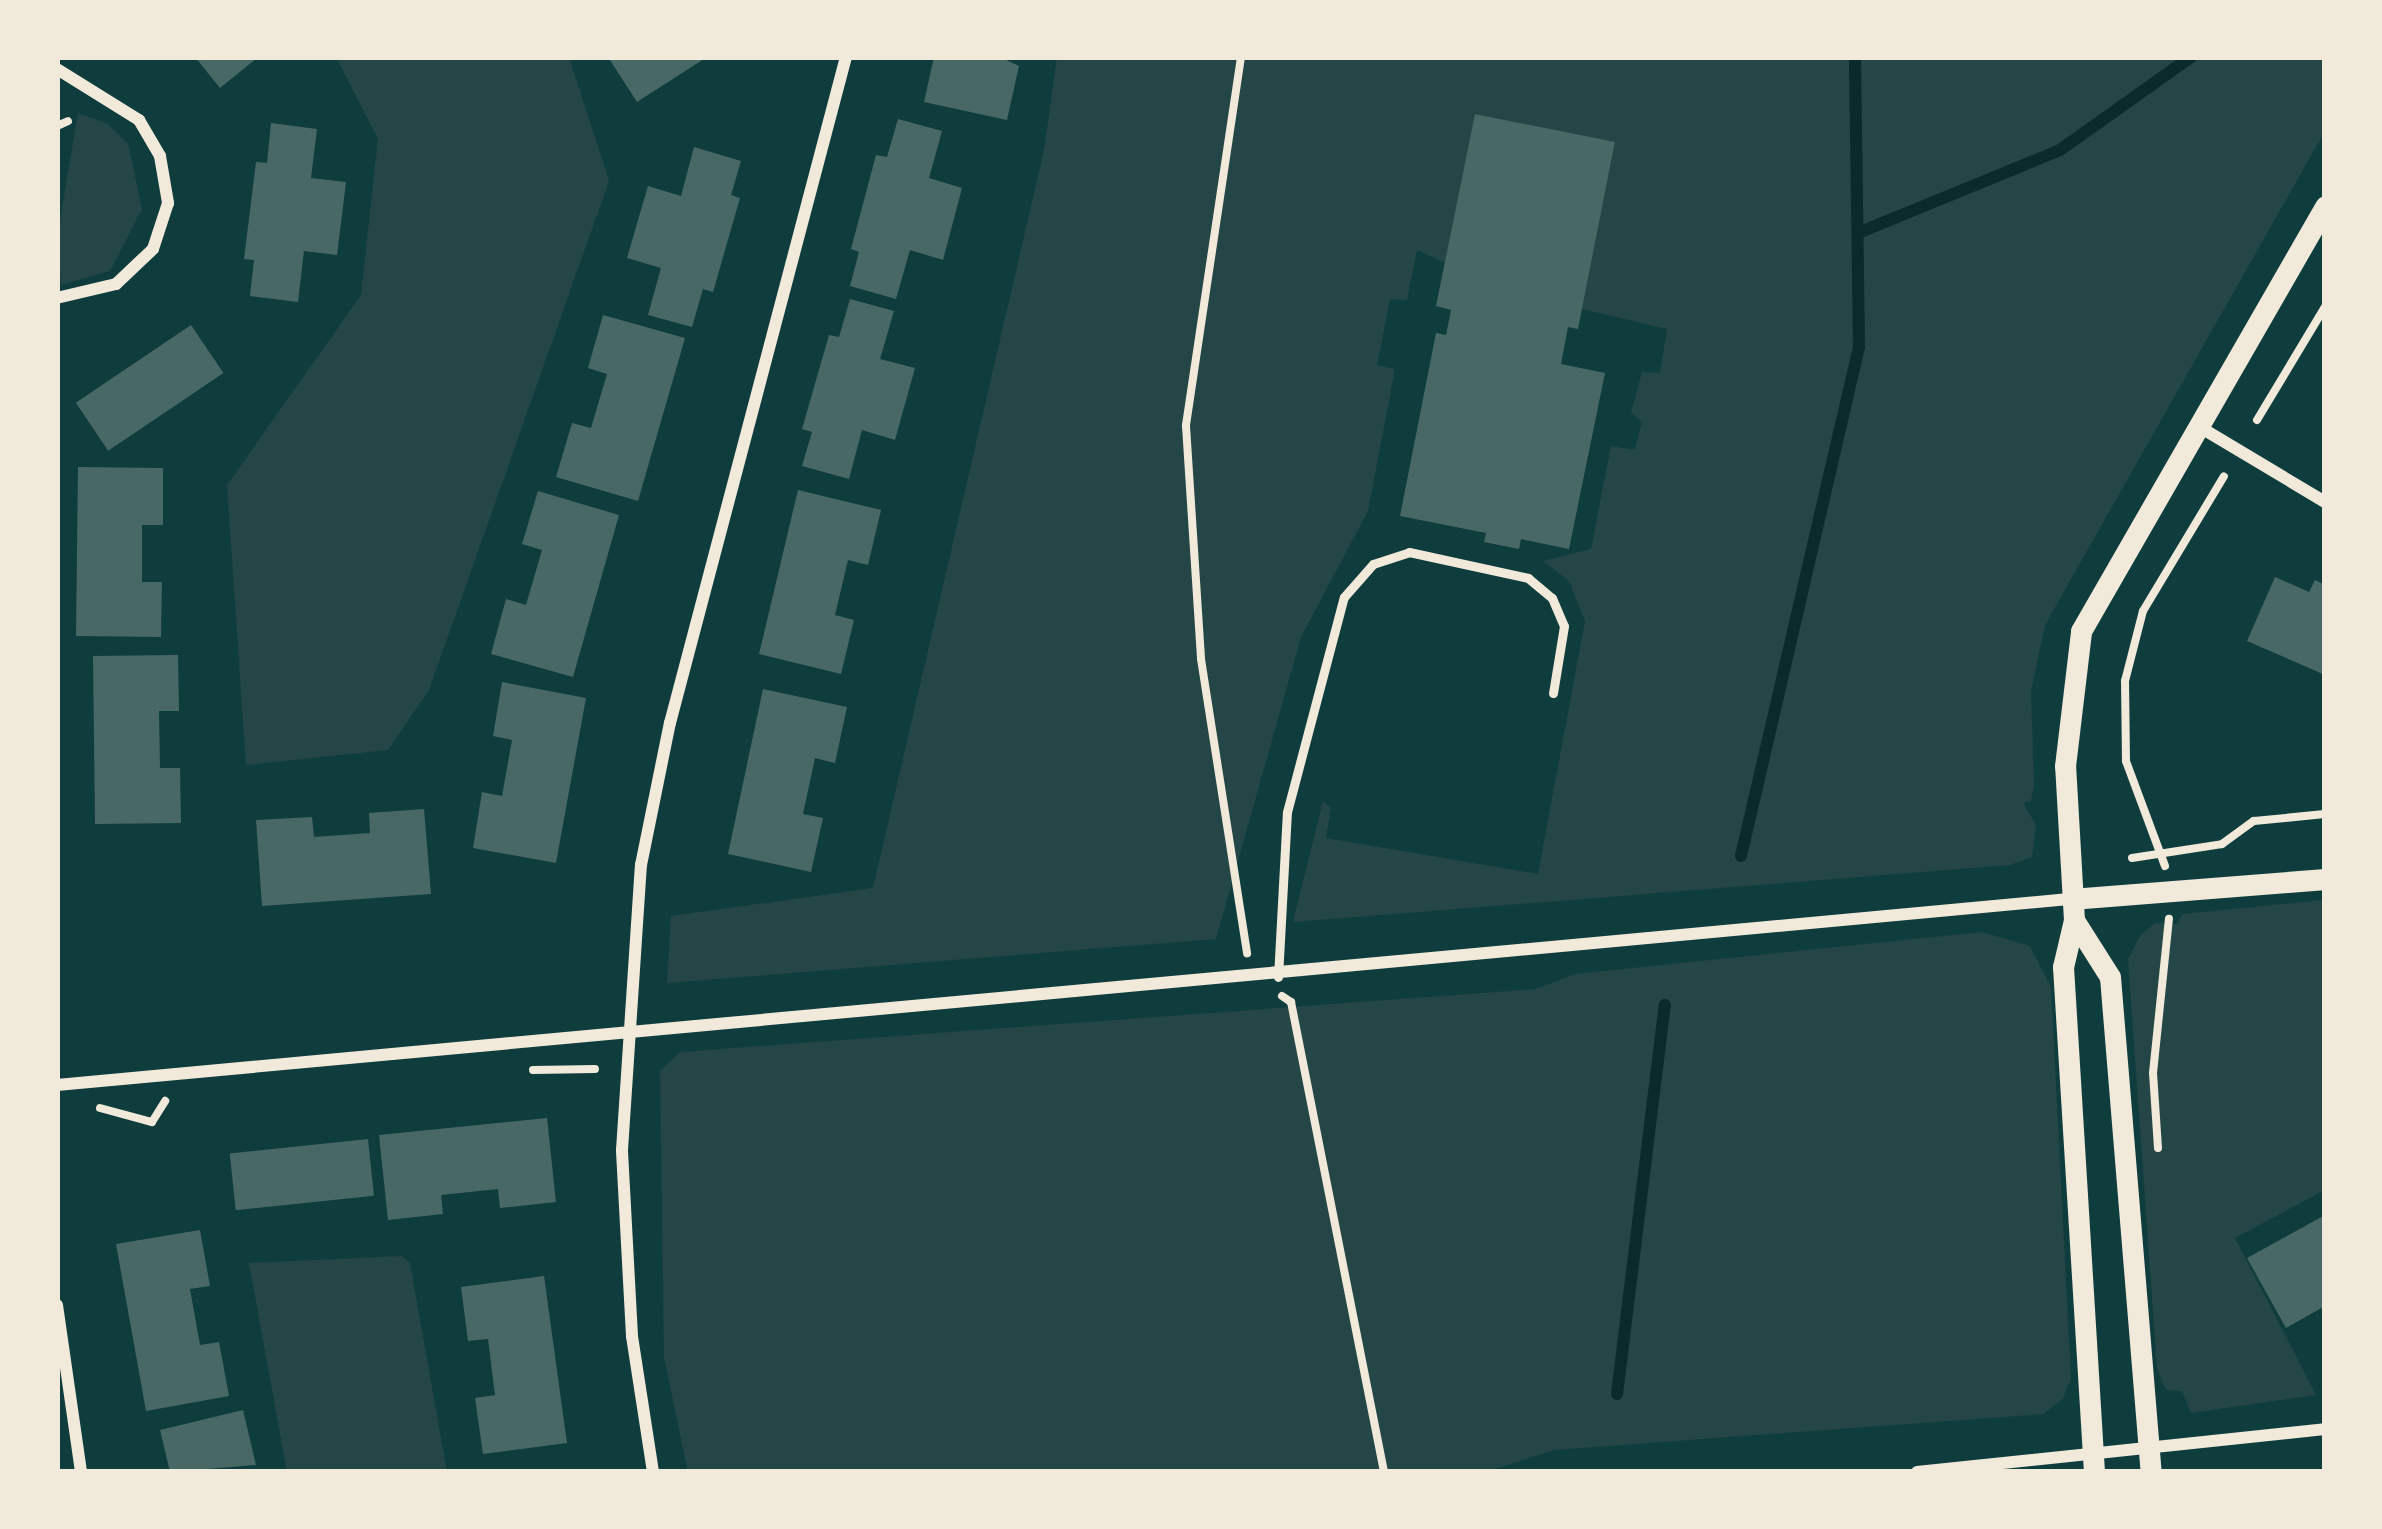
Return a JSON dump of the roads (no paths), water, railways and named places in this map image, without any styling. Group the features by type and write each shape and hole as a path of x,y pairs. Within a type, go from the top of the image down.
{"street":[{"path":"653,1472 632,1336 625,1037 641,865 670,723 846,57"},
{"path":"57,69 139,120 160,156 168,203 153,249 116,284 57,298"},
{"path":"2094,1464 2063,967 2072,909 2065,766 2081,631 2325,206"},
{"path":"2198,426 2325,502"},
{"path":"57,1085 2072,909 2325,879"},
{"path":"2072,909 2110,977 2151,1461"},
{"path":"57,1305 81,1472"},
{"path":"1917,1472 2151,1461 2325,1429"}],"lane":[{"path":"1278,977 1287,812 1344,597 1373,564 1409,552 1528,578 1552,598 1564,626 1553,693"}],"waterway":[{"path":"1741,856 1859,347 1855,57"},
{"path":"1858,233 2060,150 2191,57"},
{"path":"1617,1394 1665,1005"}]}
